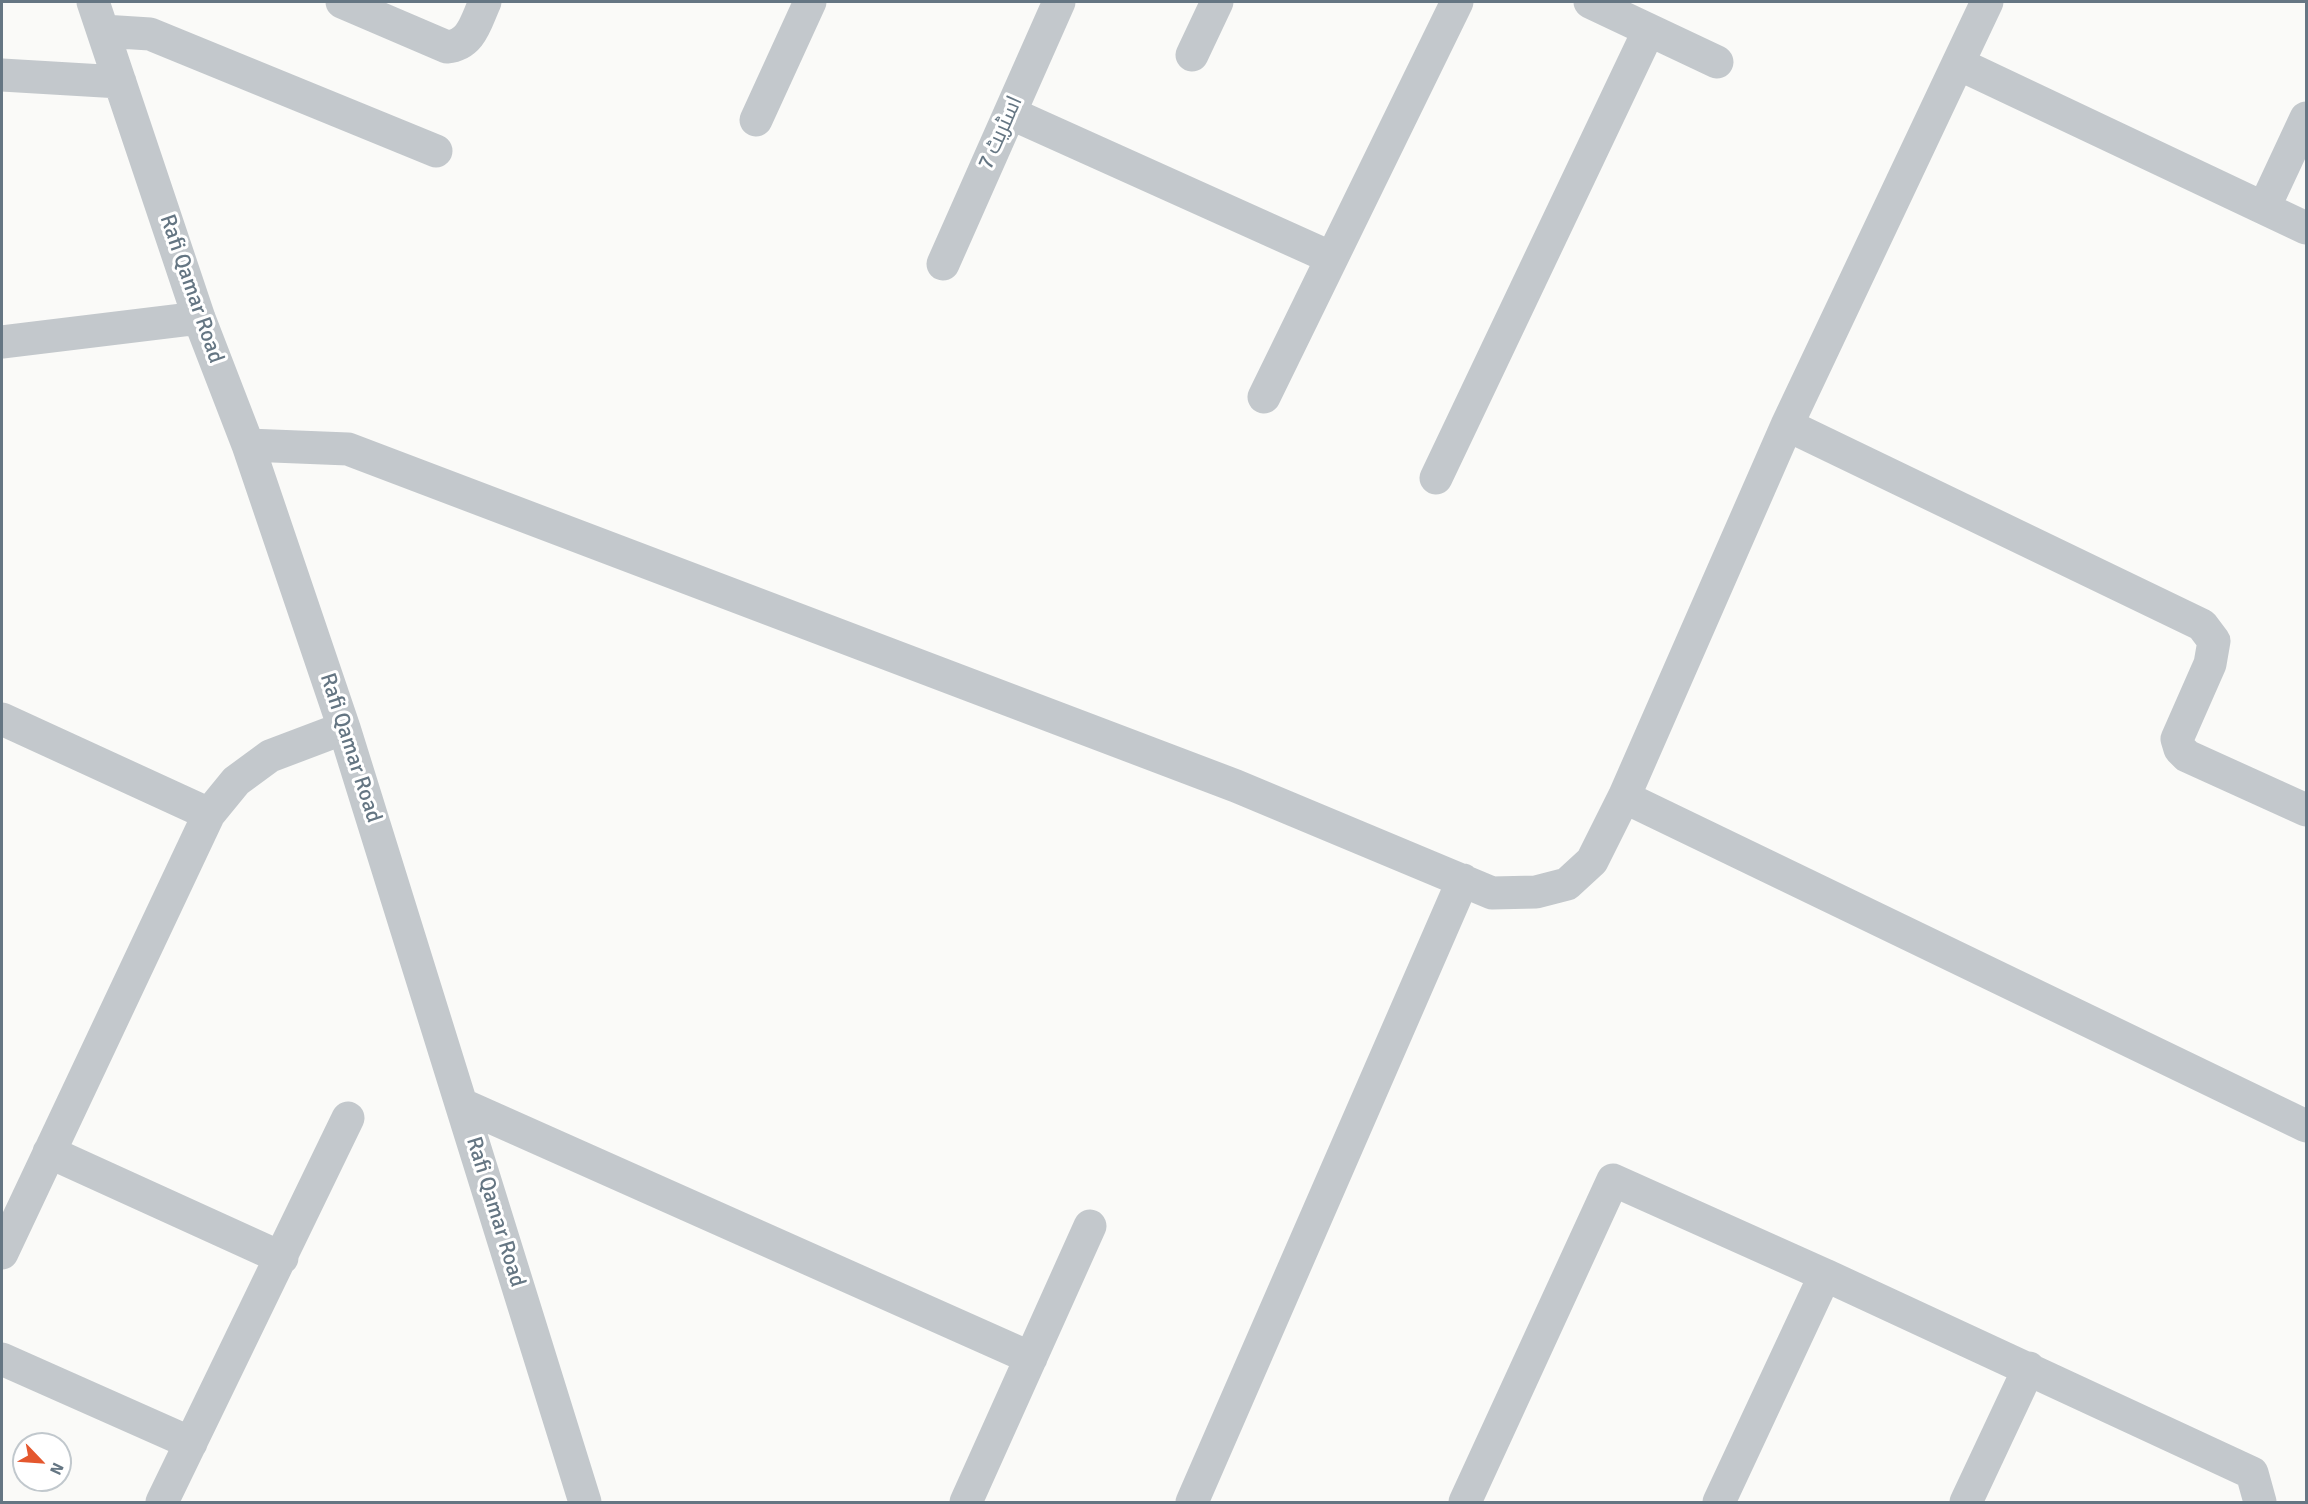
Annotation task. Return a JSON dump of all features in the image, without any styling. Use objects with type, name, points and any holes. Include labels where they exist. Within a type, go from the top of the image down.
[{"type":"street","points":[[342,2],[447,47],[459,46],[470,37],[485,2]]},
{"type":"street","points":[[756,120],[810,2]]},
{"type":"street","name":"اسٹریٹ 7","points":[[943,264],[1059,2]]},
{"type":"street","points":[[1192,55],[1217,2]]},
{"type":"street","points":[[1264,397],[1457,2]]},
{"type":"street","points":[[1590,2],[1717,62]]},
{"type":"street","points":[[248,445],[348,449],[1236,786],[1492,893],[1536,892],[1567,884],[1592,861],[1624,797],[1787,426],[1987,2]]},
{"type":"street","points":[[98,16],[150,34],[436,151]]},
{"type":"street","name":"Rafi Qamar Road","points":[[98,16],[199,318],[248,445],[344,728],[585,1503]]},
{"type":"street","points":[[1436,478],[1649,30]]},
{"type":"street","points":[[1959,64],[2307,228]]},
{"type":"street","points":[[2,75],[120,82]]},
{"type":"street","points":[[1010,113],[1332,258]]},
{"type":"street","points":[[2264,208],[2307,118]]},
{"type":"street","points":[[2,342],[199,318]]},
{"type":"street","points":[[1787,426],[2202,625],[2214,641],[2210,664],[2177,738],[2180,749],[2187,756],[2307,810]]},
{"type":"street","points":[[2,719],[209,814]]},
{"type":"street","points":[[2,1253],[209,814],[236,781],[270,756],[344,728]]},
{"type":"street","points":[[1624,797],[2307,1126]]},
{"type":"street","points":[[1192,1503],[1463,880]]},
{"type":"street","points":[[461,1104],[1031,1358]]},
{"type":"street","points":[[162,1503],[348,1118]]},
{"type":"street","points":[[49,1152],[282,1258]]},
{"type":"street","points":[[1465,1503],[1612,1180],[2029,1368],[2252,1473],[2260,1503]]},
{"type":"street","points":[[966,1503],[1090,1226]]},
{"type":"street","points":[[1719,1503],[1825,1275]]},
{"type":"street","points":[[2,1359],[190,1443]]},
{"type":"street","points":[[1966,1503],[2029,1368]]}]
